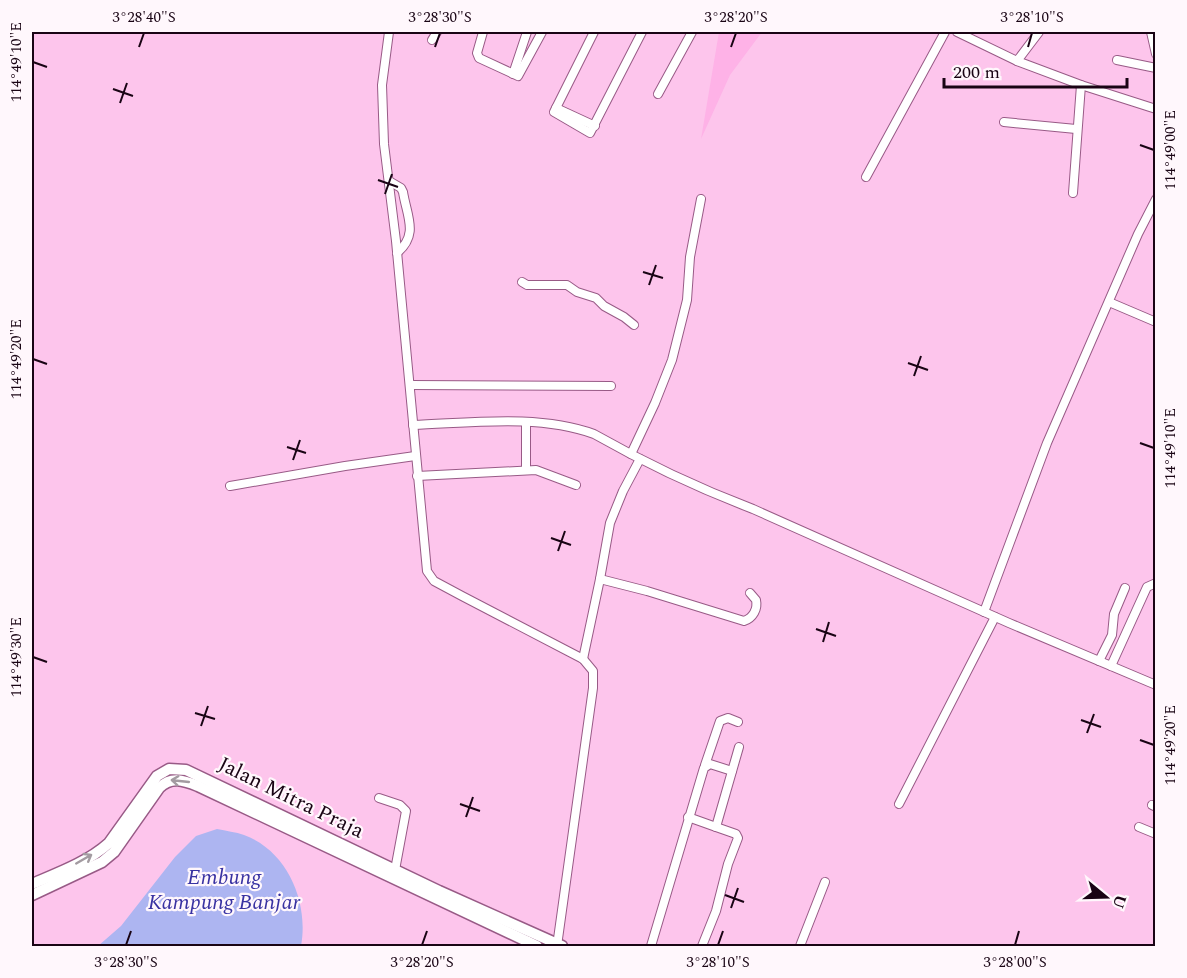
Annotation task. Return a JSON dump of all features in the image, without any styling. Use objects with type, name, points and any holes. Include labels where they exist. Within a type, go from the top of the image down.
[{"type":"street","points":[[389,32],[382,98],[384,144],[397,253],[426,566],[431,578],[583,658],[593,671],[593,688],[559,946]]},
{"type":"street","points":[[430,32],[432,40],[437,32]]},
{"type":"street","points":[[483,32],[478,57],[519,75],[543,32]]},
{"type":"street","points":[[513,74],[527,32]]},
{"type":"street","points":[[594,32],[554,113],[588,133],[592,132],[642,32]]},
{"type":"street","points":[[658,94],[692,32]]},
{"type":"street","points":[[866,177],[945,32]]},
{"type":"street","points":[[957,32],[1017,61],[1155,109]]},
{"type":"street","points":[[1017,61],[1039,32]]},
{"type":"street","points":[[1151,32],[1155,54]]},
{"type":"street","points":[[1117,60],[1155,68]]},
{"type":"street","points":[[1073,193],[1081,85]]},
{"type":"street","points":[[1004,122],[1076,129]]},
{"type":"street","points":[[389,181],[401,188],[403,192],[410,227],[406,245],[397,253]]},
{"type":"street","points":[[631,454],[656,403],[672,360],[687,300],[690,256],[701,199]]},
{"type":"street","points":[[984,612],[1047,442],[1155,199]]},
{"type":"street","points":[[522,282],[527,285],[567,285],[581,294],[596,298],[604,306],[624,316],[634,326]]},
{"type":"street","points":[[1109,302],[1155,322]]},
{"type":"street","points":[[410,385],[612,386]]},
{"type":"street","points":[[526,422],[526,470]]},
{"type":"street","points":[[413,425],[526,422],[583,430],[711,493],[753,509],[995,617],[1155,685]]},
{"type":"street","points":[[230,486],[416,456]]},
{"type":"street","points":[[583,658],[610,523],[623,491],[640,459]]},
{"type":"street","points":[[417,476],[526,470],[544,472],[576,485]]},
{"type":"street","points":[[600,579],[744,621],[752,616],[757,602],[750,592]]},
{"type":"street","points":[[1111,666],[1147,587],[1155,583]]},
{"type":"street","points":[[1099,661],[1112,635],[1114,614],[1125,588]]},
{"type":"street","points":[[899,804],[995,617]]},
{"type":"street","points":[[651,946],[688,817],[720,721],[728,718],[738,722]]},
{"type":"street","points":[[716,827],[740,747]]},
{"type":"street","points":[[705,765],[732,771]]},
{"type":"street","name":"Jalan Mitra Praja","points":[[32,885],[101,850],[109,843],[157,776],[169,769],[186,770],[559,946]]},
{"type":"street","name":"Jalan Mitra Praja","points":[[32,895],[102,862],[114,852],[159,788],[165,782],[179,780],[198,786],[537,946]]},
{"type":"street","points":[[379,798],[400,805],[406,811],[395,870]]},
{"type":"street","points":[[688,817],[736,834],[738,838],[728,864],[716,911],[702,946]]},
{"type":"street","points":[[1139,827],[1155,834]]},
{"type":"street","points":[[800,946],[825,882]]},
{"type":"shaded area","points":[[719,32],[762,32],[730,75],[701,139]]},
{"type":"water","name":"Embung Kampung Banjar","points":[[217,829],[241,834],[259,843],[273,853],[283,866],[292,880],[302,913],[301,946],[98,946],[121,926],[175,857],[196,836]]}]
